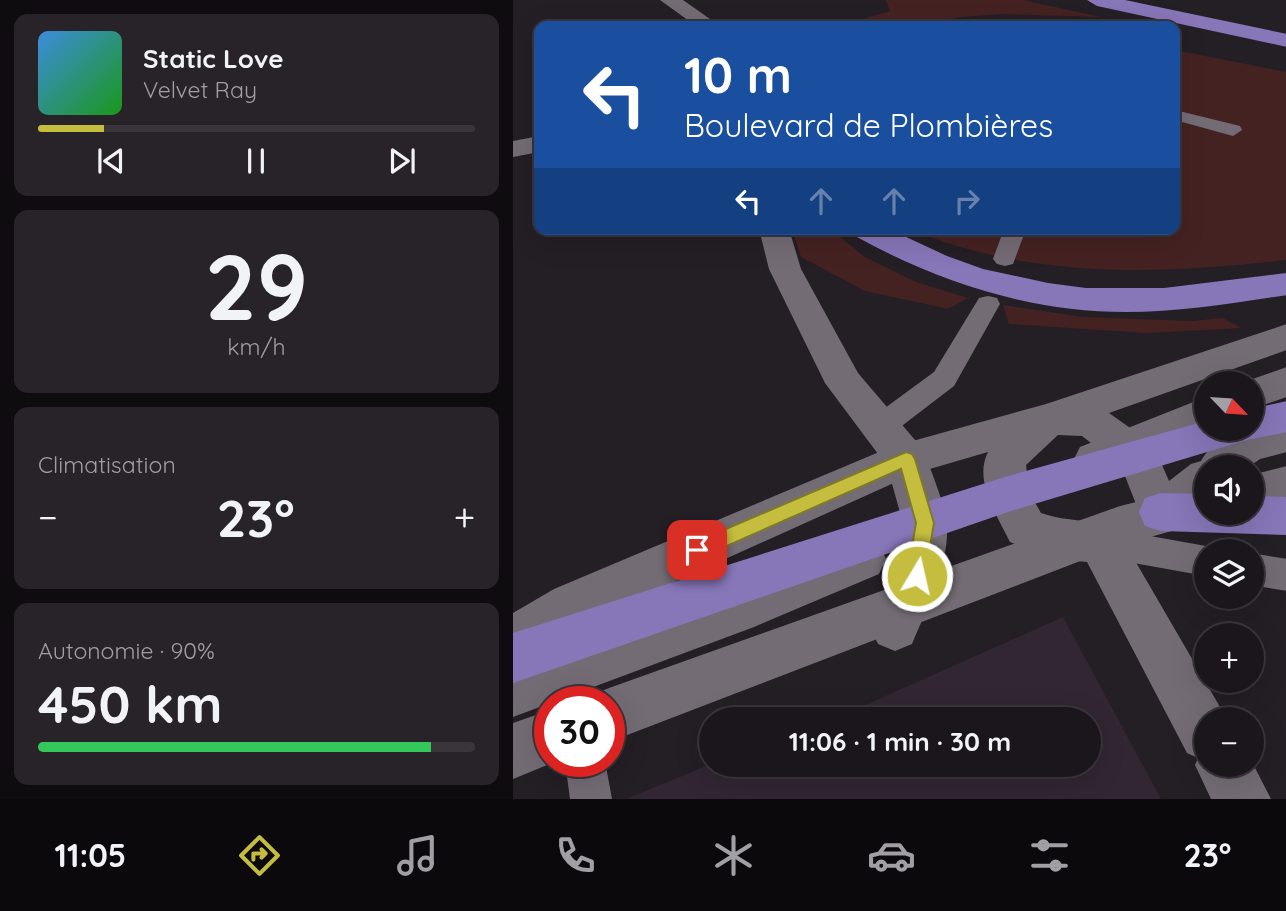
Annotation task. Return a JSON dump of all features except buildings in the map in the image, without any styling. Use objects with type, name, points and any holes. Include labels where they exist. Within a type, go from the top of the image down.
[{"type":"highway","points":[[1097,0],[1286,41]]},
{"type":"highway","points":[[1230,51],[1286,61]]},
{"type":"highway","points":[[877,235],[909,253],[991,283],[1061,297],[1161,299],[1286,284]]},
{"type":"highway","points":[[1264,422],[1286,416]]},
{"type":"highway","points":[[513,658],[1008,494],[1194,440]]},
{"type":"highway","points":[[1184,508],[1286,516]]},
{"type":"street","points":[[670,0],[702,21]]},
{"type":"street","points":[[513,149],[534,145]]},
{"type":"street","points":[[776,235],[785,269],[844,383],[893,443],[925,523],[917,576],[895,627]]},
{"type":"street","points":[[513,641],[571,605],[893,443],[1049,419],[1286,336]]},
{"type":"street","points":[[1264,390],[1286,381]]},
{"type":"street","points":[[513,691],[754,604],[1194,417]]},
{"type":"street","points":[[1100,542],[1057,539],[1026,528],[1008,494],[1005,459],[1049,419],[1091,421],[1138,456],[1184,508]]},
{"type":"street","points":[[1235,455],[1248,445],[1286,436]]},
{"type":"street","points":[[1264,490],[1286,484]]},
{"type":"street","points":[[625,730],[895,627],[1184,508]]},
{"type":"street","points":[[625,709],[1120,526],[1184,508]]},
{"type":"street","points":[[1100,542],[1194,712]]},
{"type":"street","points":[[513,751],[534,743]]},
{"type":"street","points":[[513,774],[534,766]]},
{"type":"street","points":[[1230,777],[1242,799]]},
{"type":"lane","points":[[1180,116],[1233,130]]},
{"type":"lane","points":[[1005,259],[1013,235]]},
{"type":"lane","points":[[893,443],[944,379],[988,304]]},
{"type":"lane","points":[[1100,542],[1194,559]]},
{"type":"lane","points":[[1264,571],[1286,575]]},
{"type":"lane","points":[[588,777],[591,799]]},
{"type":"shaded area","points":[[886,0],[1023,0],[1101,17],[1003,14],[940,21],[856,21],[890,11]]},
{"type":"shaded area","points":[[1180,51],[1286,72],[1286,260],[1191,269],[1095,269],[1001,257],[926,235],[1180,235]]},
{"type":"shaded area","points":[[794,235],[838,235],[865,257],[916,282],[968,298],[948,309],[865,291],[801,257]]},
{"type":"shaded area","points":[[1003,305],[1083,317],[1191,321],[1223,318],[1241,328],[1147,333],[1009,324]]},
{"type":"shaded area","points":[[1063,617],[1161,799],[626,799],[699,769],[699,777],[1101,777],[1101,707],[861,707]]},
{"type":"route","points":[[697,550],[906,459],[925,523],[917,576]]}]
